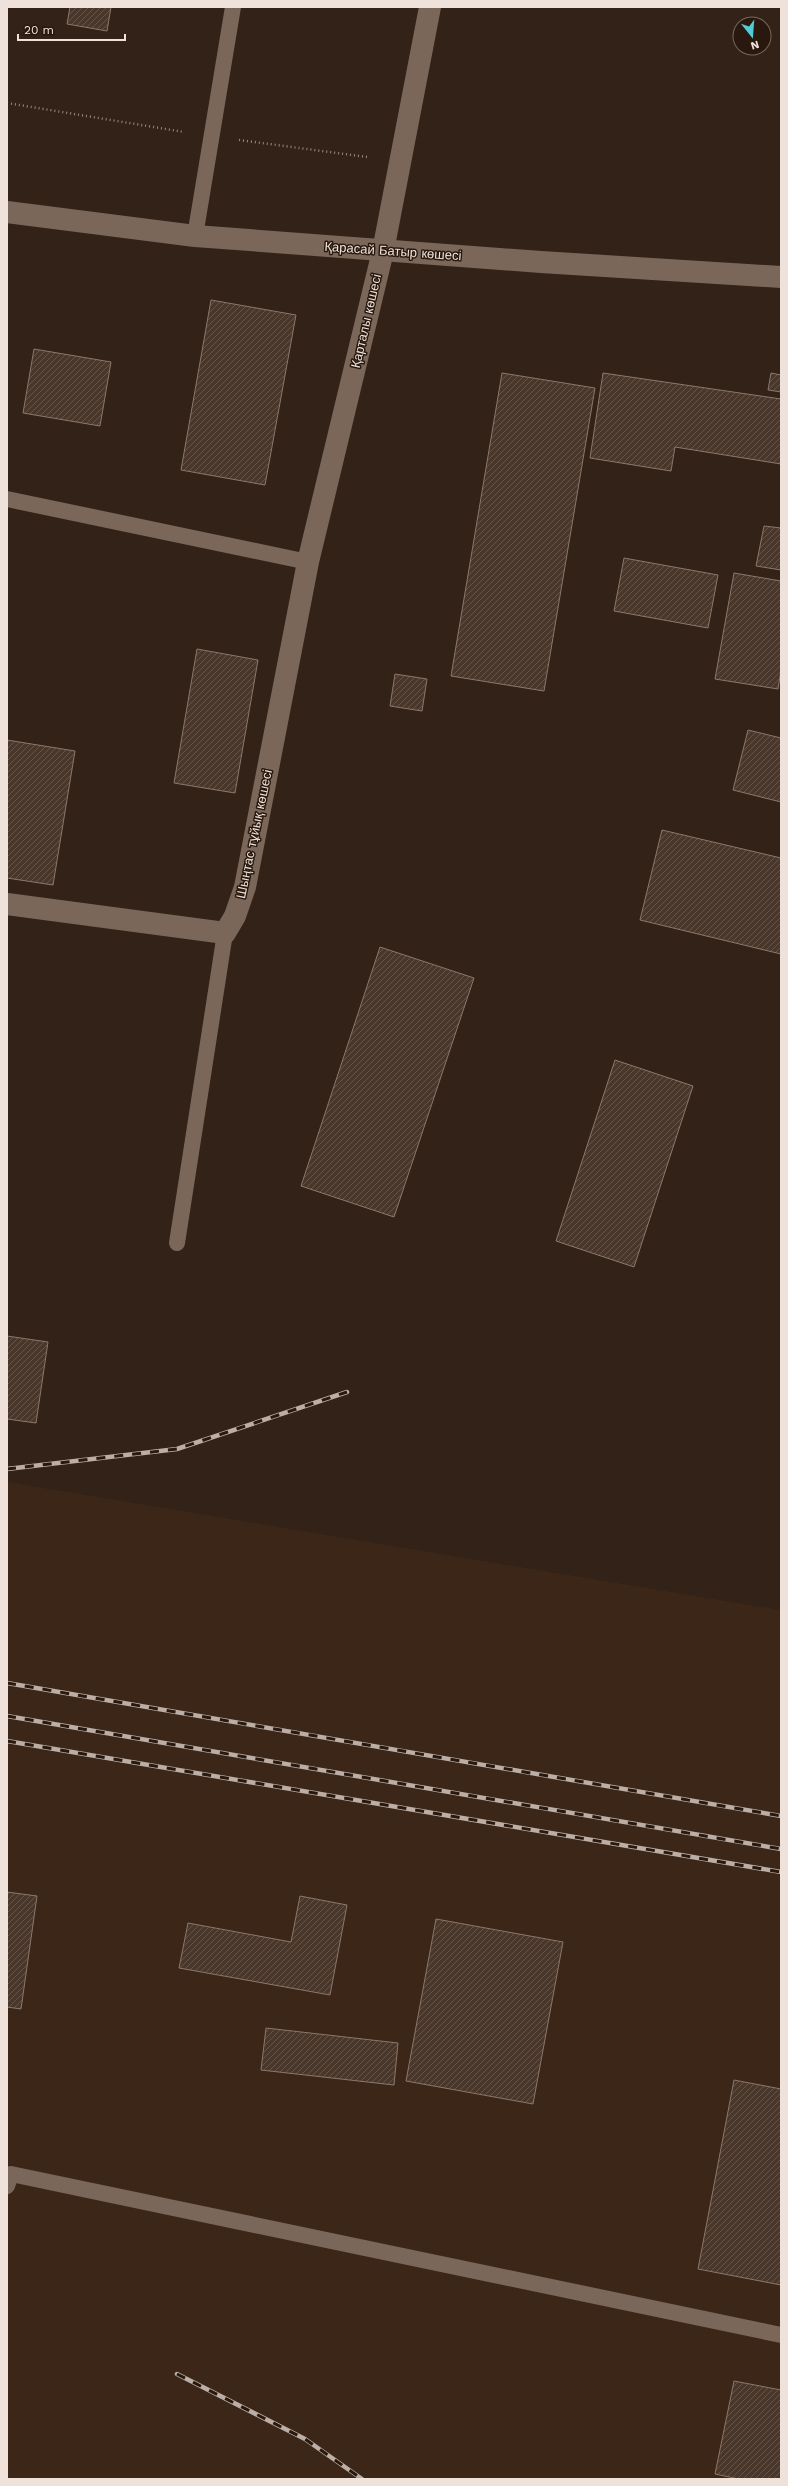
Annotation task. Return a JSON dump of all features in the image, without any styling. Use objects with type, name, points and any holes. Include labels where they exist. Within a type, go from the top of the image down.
[{"type":"street","name":"Қарталы көшесі","points":[[308,562],[383,251],[430,7]]},
{"type":"street","name":"Қарасай Батыр көшесі","points":[[7,212],[195,236],[383,251],[781,277]]},
{"type":"street","name":"Шыңтас тұйық көшесі","points":[[225,933],[235,916],[245,887],[308,562]]},
{"type":"street","points":[[7,904],[225,933]]},
{"type":"lane","points":[[195,236],[232,7]]},
{"type":"lane","points":[[7,499],[308,562]]},
{"type":"lane","points":[[177,1243],[225,933]]},
{"type":"lane","points":[[7,2186],[11,2174],[781,2335]]},
{"type":"shaded area","points":[[7,1482],[781,1610],[781,2479],[7,2479]]},
{"type":"building","points":[[70,7],[111,7],[107,31],[67,24]]},
{"type":"building","points":[[211,300],[296,315],[265,485],[181,470]]},
{"type":"building","points":[[34,349],[111,362],[100,426],[23,413]]},
{"type":"building","points":[[502,373],[595,388],[544,691],[451,676]]},
{"type":"building","points":[[603,373],[781,399],[781,464],[675,447],[671,471],[590,458]]},
{"type":"building","points":[[771,373],[781,375],[781,392],[768,390]]},
{"type":"building","points":[[764,526],[781,528],[781,570],[756,566]]},
{"type":"building","points":[[624,558],[718,575],[708,628],[614,611]]},
{"type":"building","points":[[734,573],[781,581],[781,670],[778,689],[715,679]]},
{"type":"building","points":[[197,649],[258,660],[235,793],[174,783]]},
{"type":"building","points":[[395,674],[427,679],[422,711],[390,706]]},
{"type":"building","points":[[748,730],[781,738],[781,802],[733,790]]},
{"type":"building","points":[[7,740],[75,751],[53,885],[7,878]]},
{"type":"building","points":[[662,830],[781,858],[781,954],[640,920]]},
{"type":"building","points":[[380,947],[474,978],[394,1217],[301,1186]]},
{"type":"building","points":[[615,1060],[693,1086],[634,1267],[556,1241]]},
{"type":"building","points":[[7,1336],[48,1342],[36,1423],[7,1419]]},
{"type":"building","points":[[7,1892],[37,1896],[21,2009],[7,2007]]},
{"type":"building","points":[[300,1896],[347,1905],[330,1995],[179,1968],[188,1923],[291,1942]]},
{"type":"building","points":[[436,1919],[563,1942],[533,2104],[406,2081]]},
{"type":"building","points":[[266,2028],[398,2043],[394,2085],[261,2070]]},
{"type":"building","points":[[734,2080],[781,2089],[781,2285],[698,2269]]},
{"type":"building","points":[[734,2381],[781,2390],[781,2479],[739,2479],[715,2474]]},
{"type":"railway","points":[[7,1469],[177,1449],[347,1392]]},
{"type":"railway","points":[[7,1683],[781,1816]]},
{"type":"railway","points":[[7,1716],[781,1849]]},
{"type":"railway","points":[[7,1741],[781,1872]]},
{"type":"railway","points":[[177,2374],[305,2439],[362,2479]]}]
